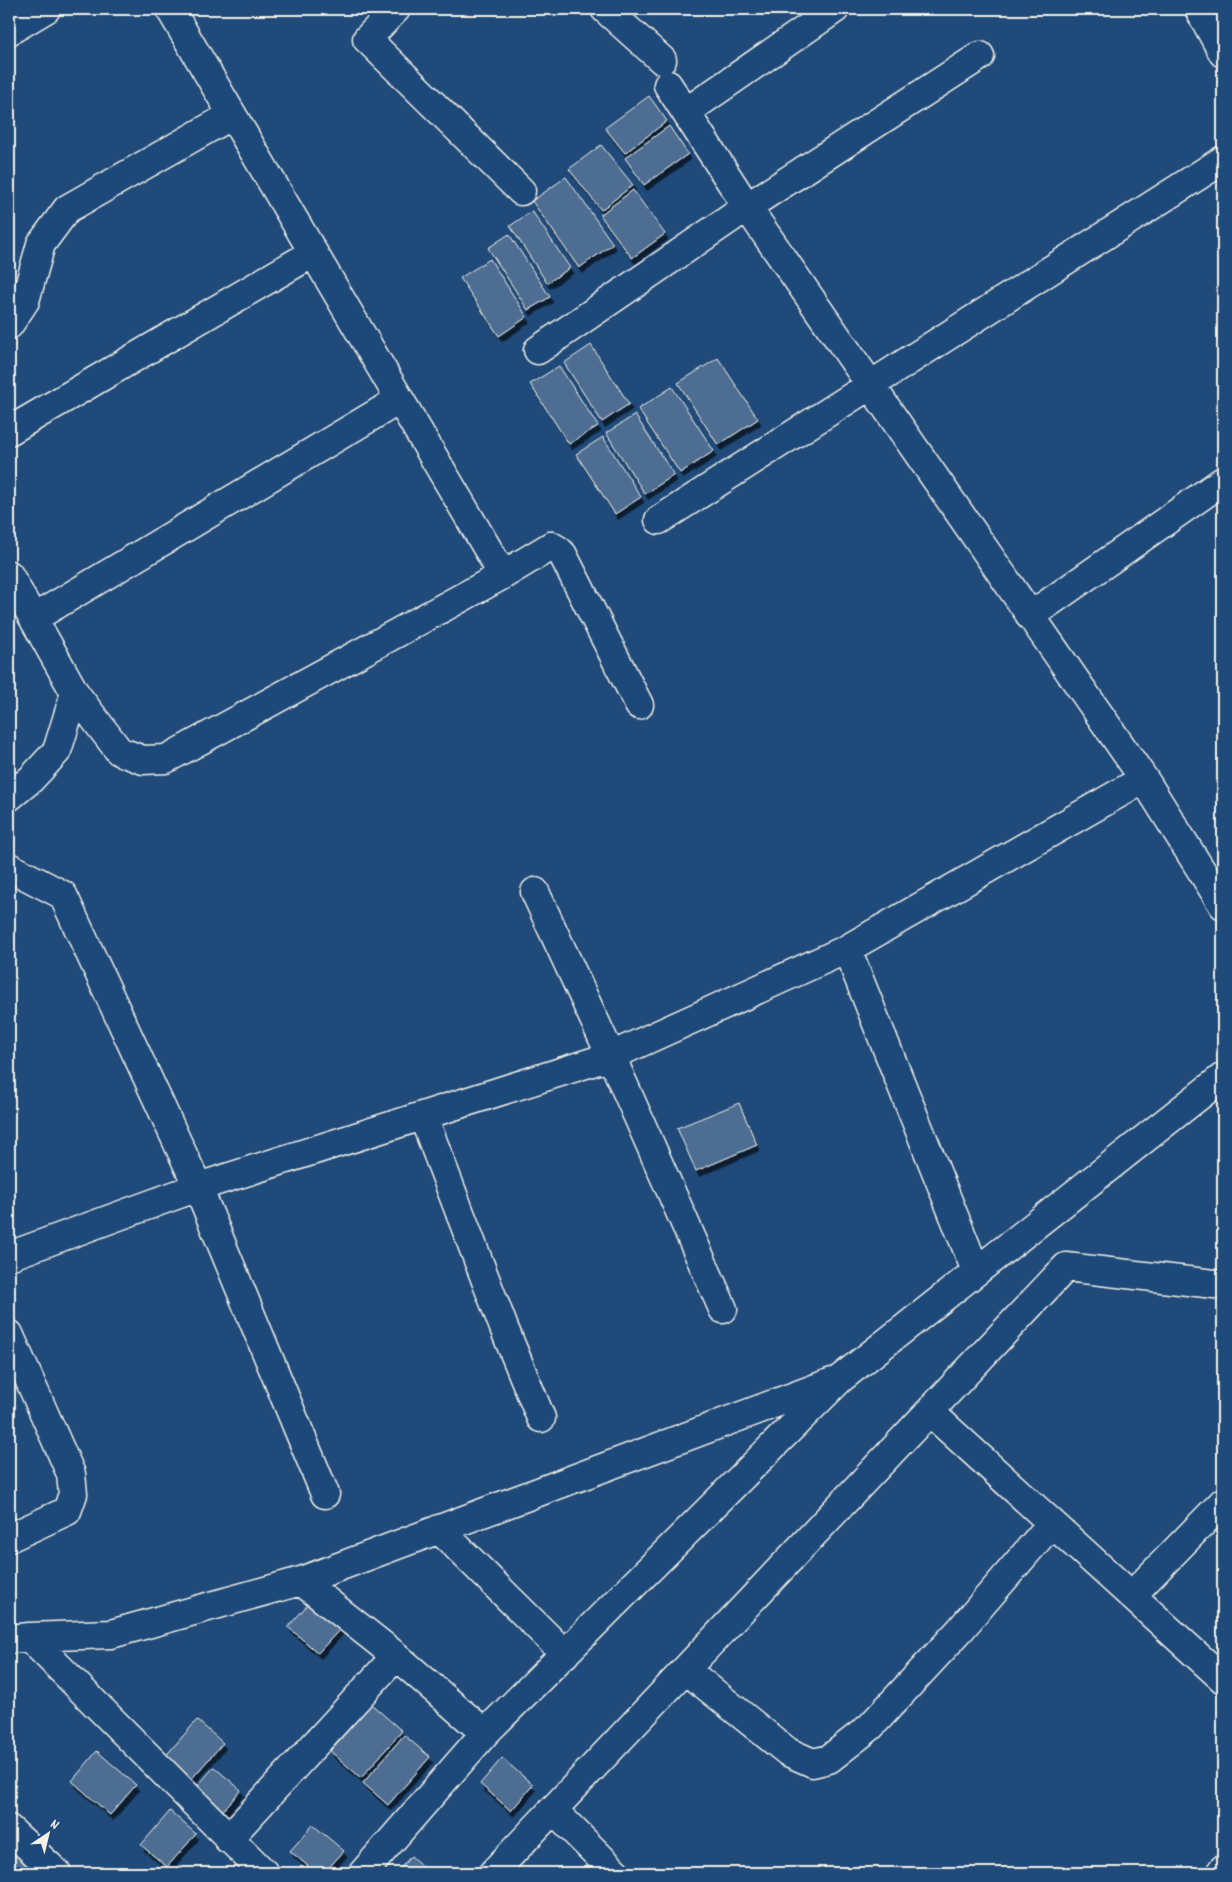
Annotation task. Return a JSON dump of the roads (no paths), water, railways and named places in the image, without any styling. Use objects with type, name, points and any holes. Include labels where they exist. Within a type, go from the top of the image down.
[{"type":"street","points":[[9,31],[46,9]]},
{"type":"street","points":[[170,9],[503,575]]},
{"type":"street","points":[[396,9],[367,39],[521,192]]},
{"type":"street","points":[[605,9],[665,73],[686,112],[746,207],[1144,779],[1223,905]]},
{"type":"street","points":[[686,112],[835,9]]},
{"type":"street","points":[[1199,9],[1223,52]]},
{"type":"street","points":[[538,350],[746,207],[980,56]]},
{"type":"street","points":[[9,325],[25,302],[40,244],[67,209],[232,115]]},
{"type":"street","points":[[659,520],[1223,160]]},
{"type":"street","points":[[9,431],[313,254]]},
{"type":"street","points":[[34,618],[399,400]]},
{"type":"street","points":[[1030,616],[1223,481]]},
{"type":"street","points":[[9,575],[75,693],[119,751],[143,760],[166,759],[503,575],[551,546],[563,555],[638,705]]},
{"type":"street","points":[[9,797],[31,779],[57,751],[75,693]]},
{"type":"street","points":[[9,1256],[198,1187],[611,1056],[847,949],[1144,779]]},
{"type":"street","points":[[9,867],[63,895],[198,1187],[324,1494]]},
{"type":"street","points":[[536,892],[723,1310]]},
{"type":"street","points":[[847,949],[976,1271]]},
{"type":"street","points":[[364,1873],[485,1733],[840,1379],[1223,1077]]},
{"type":"street","points":[[423,1116],[504,1328],[541,1418]]},
{"type":"street","points":[[493,1873],[1066,1267],[1223,1285]]},
{"type":"street","points":[[9,1334],[71,1474],[73,1494],[67,1511],[9,1538]]},
{"type":"street","points":[[19,1638],[111,1634],[301,1581],[840,1379]]},
{"type":"street","points":[[930,1412],[1223,1679]]},
{"type":"street","points":[[1132,1595],[1223,1502]]},
{"type":"street","points":[[686,1670],[788,1752],[813,1763],[829,1759],[870,1727],[960,1630],[1052,1523]]},
{"type":"street","points":[[439,1529],[565,1654]]},
{"type":"street","points":[[301,1581],[396,1656],[485,1733]]},
{"type":"street","points":[[19,1638],[264,1873]]},
{"type":"street","points":[[228,1839],[396,1656]]},
{"type":"street","points":[[553,1810],[616,1873]]},
{"type":"street","points":[[9,1829],[57,1873]]},
{"type":"street","points":[[1220,1873],[1223,1869]]}]
